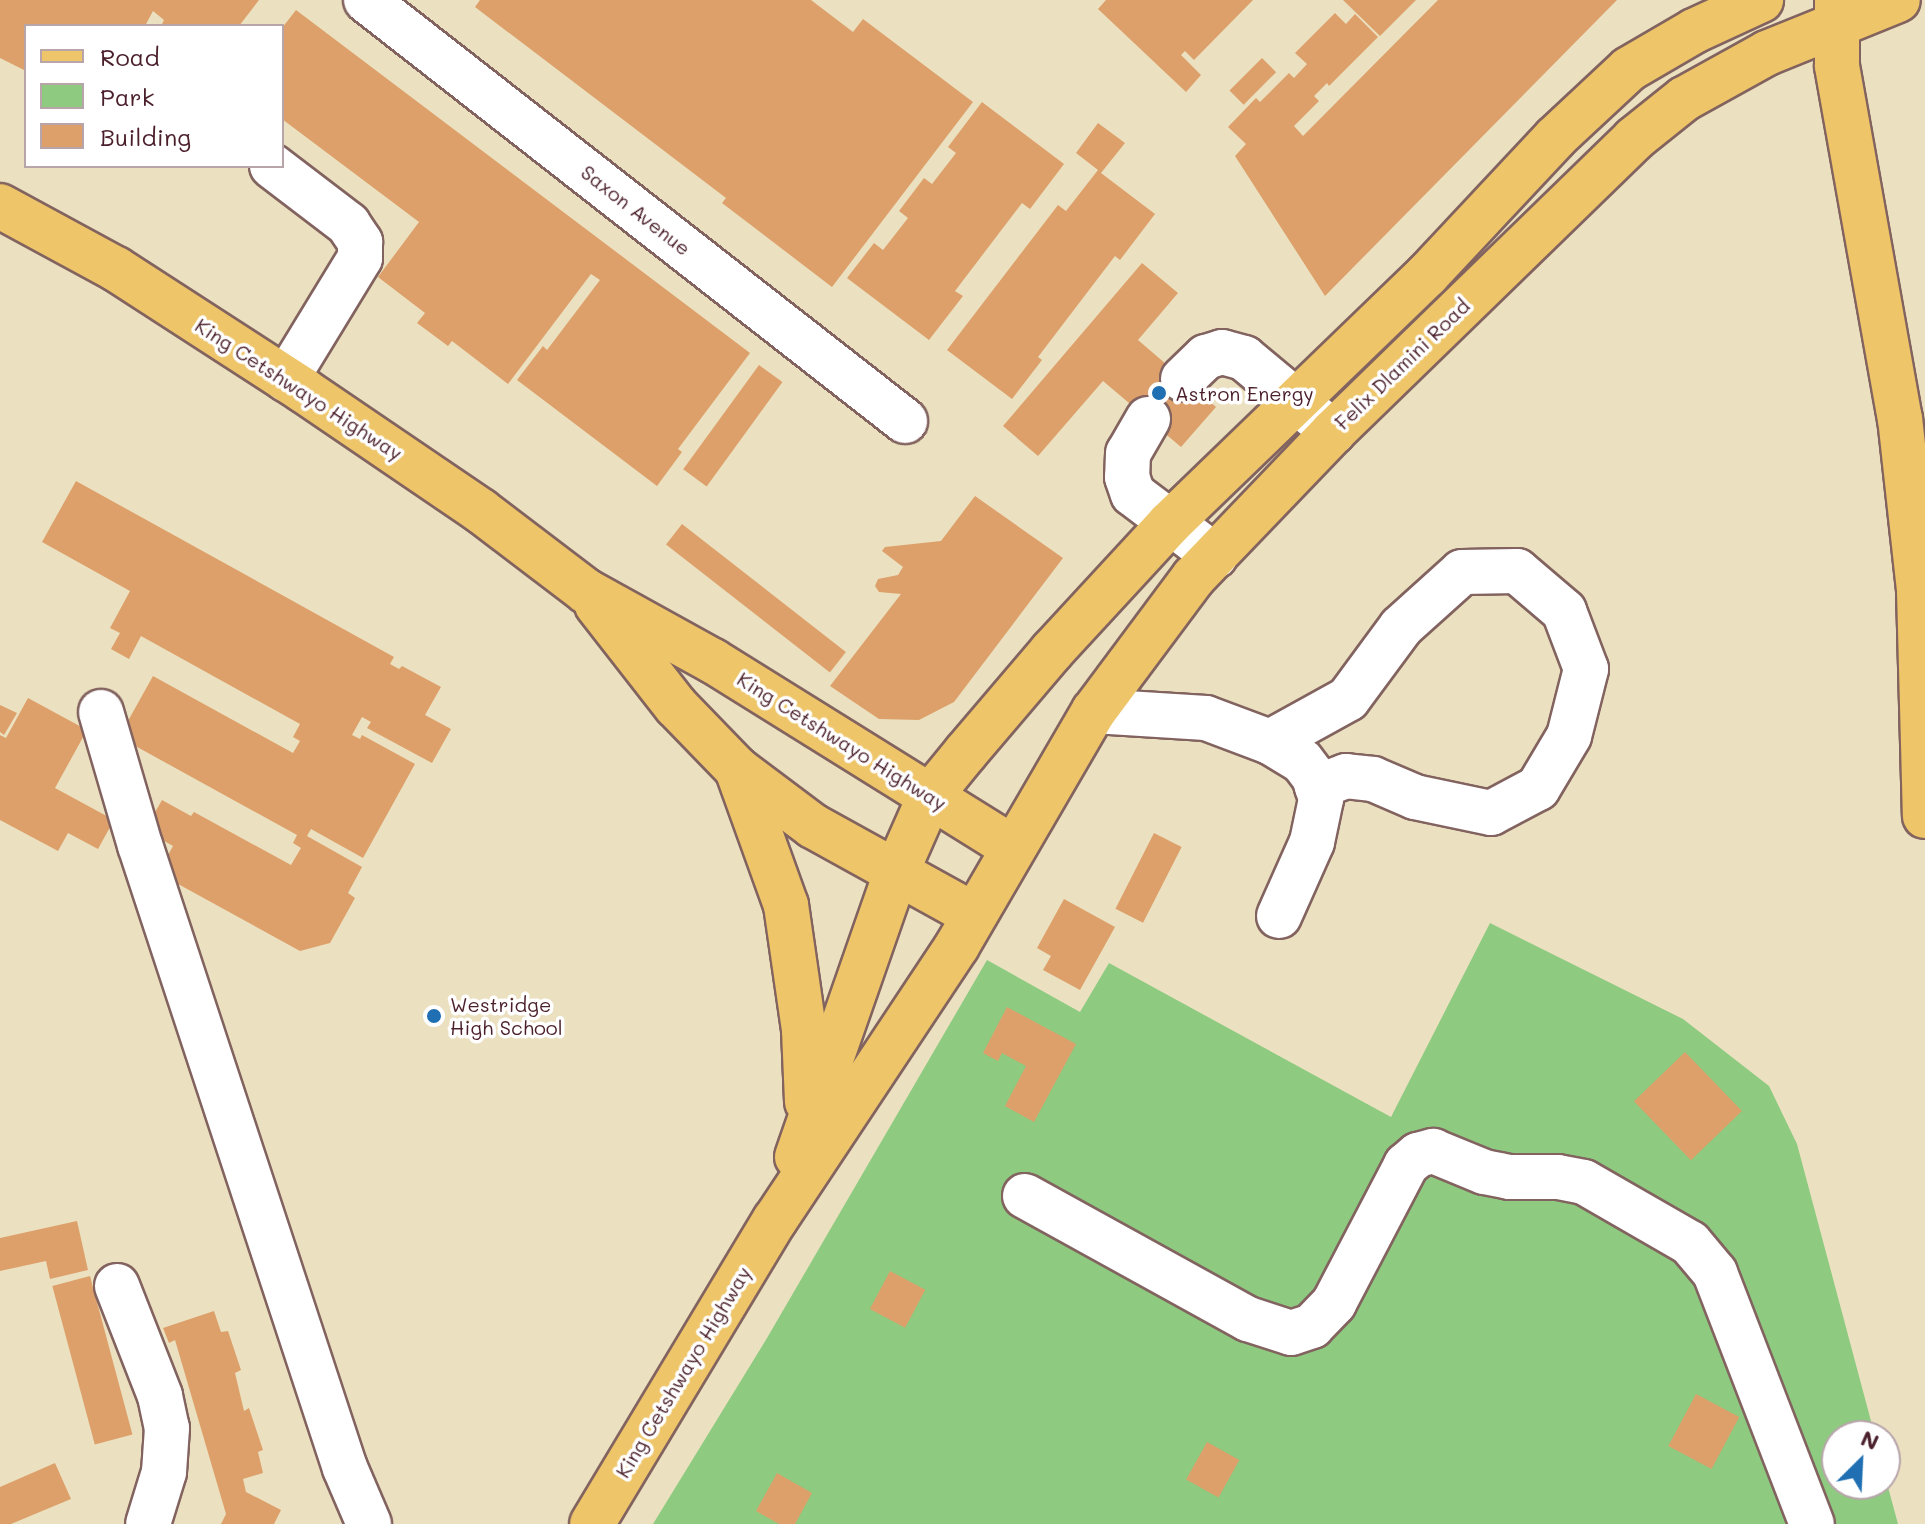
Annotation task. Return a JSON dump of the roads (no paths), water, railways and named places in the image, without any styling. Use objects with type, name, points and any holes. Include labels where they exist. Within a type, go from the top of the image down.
[{"type":"main road","points":[[896,873],[930,796],[1052,651],[1169,524],[1427,275],[1555,138],[1629,69],[1696,0]]},
{"type":"main road","name":"Felix Dlamini Road","points":[[974,915],[1094,711],[1194,577],[1333,432],[1646,129],[1684,99],[1837,14],[1898,0]]},
{"type":"main road","points":[[1629,69],[1743,4]]},
{"type":"main road","points":[[1837,14],[1837,66],[1900,418],[1909,496],[1919,591],[1925,816]]},
{"type":"main road","name":"King Cetshwayo Highway","points":[[0,206],[116,269],[286,379],[481,511],[586,591],[713,661],[1012,847]]},
{"type":"main road","name":"King Cetshwayo Highway","points":[[586,591],[676,706],[737,769],[813,826],[974,915],[775,1220],[592,1524]]},
{"type":"main road","points":[[737,769],[786,905],[804,1030],[808,1124]]},
{"type":"main road","name":"King Cetshwayo Highway","points":[[775,1220],[896,873]]},
{"type":"street","name":"Saxon Avenue","points":[[366,0],[905,421]]},
{"type":"street","points":[[275,168],[348,224],[360,242],[360,258],[286,379]]},
{"type":"street","points":[[1183,379],[1206,357],[1222,352],[1244,358],[1333,432]]},
{"type":"street","points":[[1148,419],[1128,453],[1127,477],[1133,494],[1215,556]]},
{"type":"street","points":[[1270,742],[1348,699],[1401,627],[1462,572],[1517,571],[1564,611],[1586,669],[1569,736],[1538,788],[1491,813],[1415,797],[1373,779],[1346,776],[1317,787]]},
{"type":"street","points":[[1094,711],[1206,718],[1270,742],[1302,761],[1321,799],[1312,842],[1279,916]]},
{"type":"street","points":[[101,712],[140,845],[345,1468],[369,1524]]},
{"type":"street","points":[[1025,1196],[1248,1319],[1291,1333],[1312,1326],[1334,1303],[1406,1165],[1418,1155],[1433,1151],[1484,1172],[1509,1177],[1558,1177],[1584,1182],[1690,1243],[1715,1273],[1812,1524]]},
{"type":"street","points":[[117,1286],[160,1396],[167,1428],[164,1472],[148,1524]]},
{"type":"place","name":"Astron Energy","points":[[1159,393]]},
{"type":"place","name":"Westridge High School","points":[[434,1016]]}]
